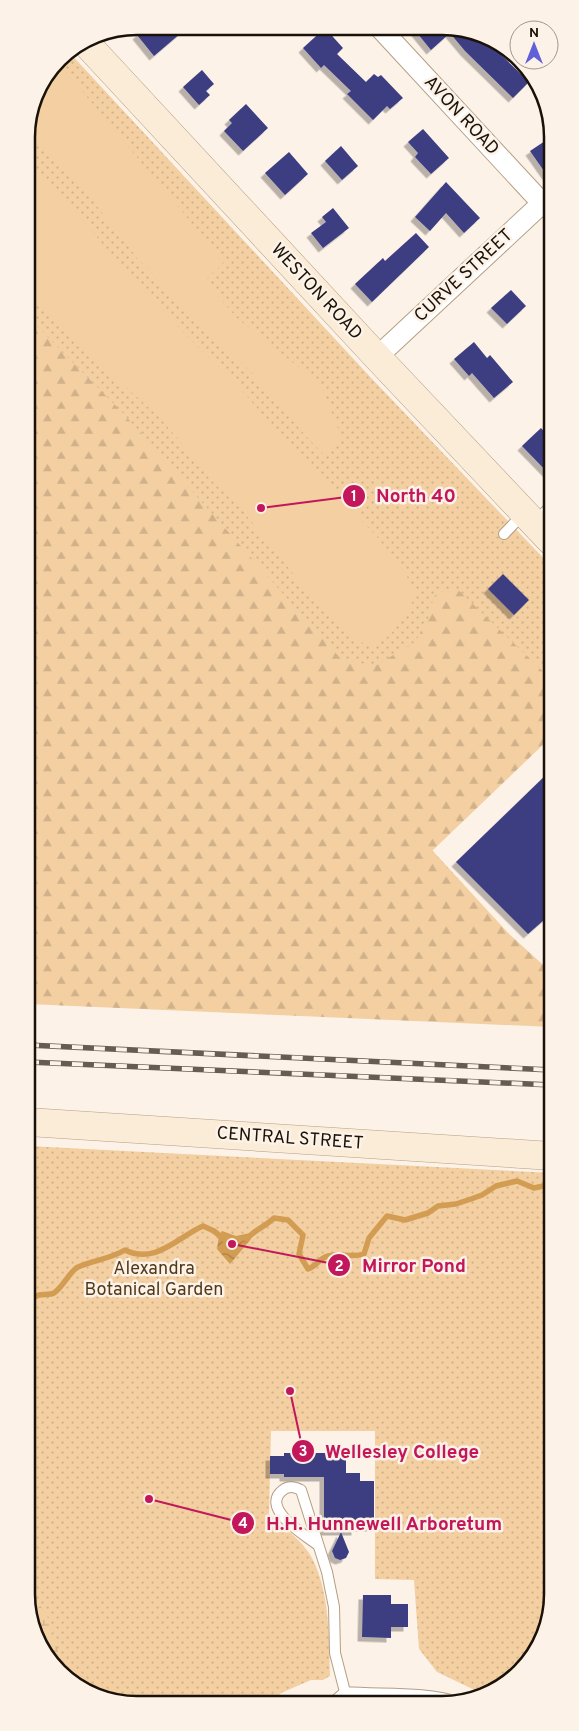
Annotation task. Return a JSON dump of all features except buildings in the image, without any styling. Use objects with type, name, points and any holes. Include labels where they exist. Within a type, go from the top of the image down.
[{"type":"main road","name":"WESTON ROAD","points":[[89,47],[377,357],[541,523]]},
{"type":"main road","name":"CENTRAL STREET","points":[[35,1122],[544,1155]]},
{"type":"street","name":"AVON ROAD","points":[[387,35],[544,197]]},
{"type":"street","name":"CURVE STREET","points":[[377,357],[544,201]]},
{"type":"lane","points":[[504,534],[541,523]]},
{"type":"lane","points":[[318,1545],[281,1516],[277,1508],[276,1499],[279,1492],[286,1488],[295,1487],[301,1490],[327,1572],[334,1607],[335,1653],[345,1692]]},
{"type":"lane","points":[[340,1696],[345,1692],[425,1696]]},
{"type":"green space","points":[[74,57],[374,381],[544,559],[544,744],[432,850],[508,933],[35,866],[35,130],[38,110],[45,92],[56,75]]},
{"type":"green space","points":[[63,68],[224,262],[205,281],[237,318],[321,385],[342,438],[325,456],[252,373],[138,259],[89,196],[35,140],[40,104],[45,92]]},
{"type":"green space","points":[[35,167],[74,208],[124,271],[238,386],[302,460],[378,538],[405,573],[414,589],[413,601],[403,619],[390,635],[379,643],[368,645],[356,640],[341,628],[318,605],[242,510],[208,477],[192,455],[157,415],[89,354],[35,297]]},
{"type":"green space","points":[[35,324],[122,412],[341,659],[375,666],[415,642],[428,619],[434,596],[454,586],[544,672],[544,744],[432,851],[508,933],[544,966],[544,1027],[35,1004]]},
{"type":"green space","name":"Alexandra Botanical Garden","points":[[35,1146],[544,1173],[544,1601],[541,1621],[527,1651],[504,1675],[475,1690],[437,1672],[419,1649],[414,1580],[375,1579],[375,1431],[271,1431],[269,1514],[292,1534],[312,1558],[318,1572],[325,1601],[329,1646],[330,1676],[323,1680],[311,1680],[281,1693],[279,1696],[137,1696],[110,1693],[86,1682],[65,1666],[56,1656],[40,1627],[35,1601]]},
{"type":"green space","points":[[35,1603],[40,1605],[50,1621],[58,1651],[57,1657],[40,1627]]},
{"type":"water","points":[[222,1231],[236,1236],[250,1233],[251,1239],[230,1264],[217,1249],[219,1235]]},
{"type":"waterway","points":[[247,1239],[274,1218],[288,1220],[303,1235],[299,1254],[308,1269],[322,1258],[328,1256],[364,1254],[369,1238],[387,1216],[405,1220],[428,1213],[438,1206],[456,1204],[482,1195],[496,1186],[517,1181],[534,1188],[544,1186]]},
{"type":"waterway","points":[[35,1297],[54,1293],[78,1267],[125,1250],[136,1254],[156,1252],[203,1226],[214,1231],[225,1240]]},
{"type":"railway","points":[[35,1045],[544,1070]]},
{"type":"railway","points":[[35,1062],[544,1085]]},
{"type":"place","name":"North 40","points":[[261,508]]},
{"type":"place","name":"Mirror Pond","points":[[232,1244]]},
{"type":"place","name":"Wellesley College","points":[[290,1391]]},
{"type":"place","name":"H.H. Hunnewell Arboretum","points":[[149,1499]]}]
